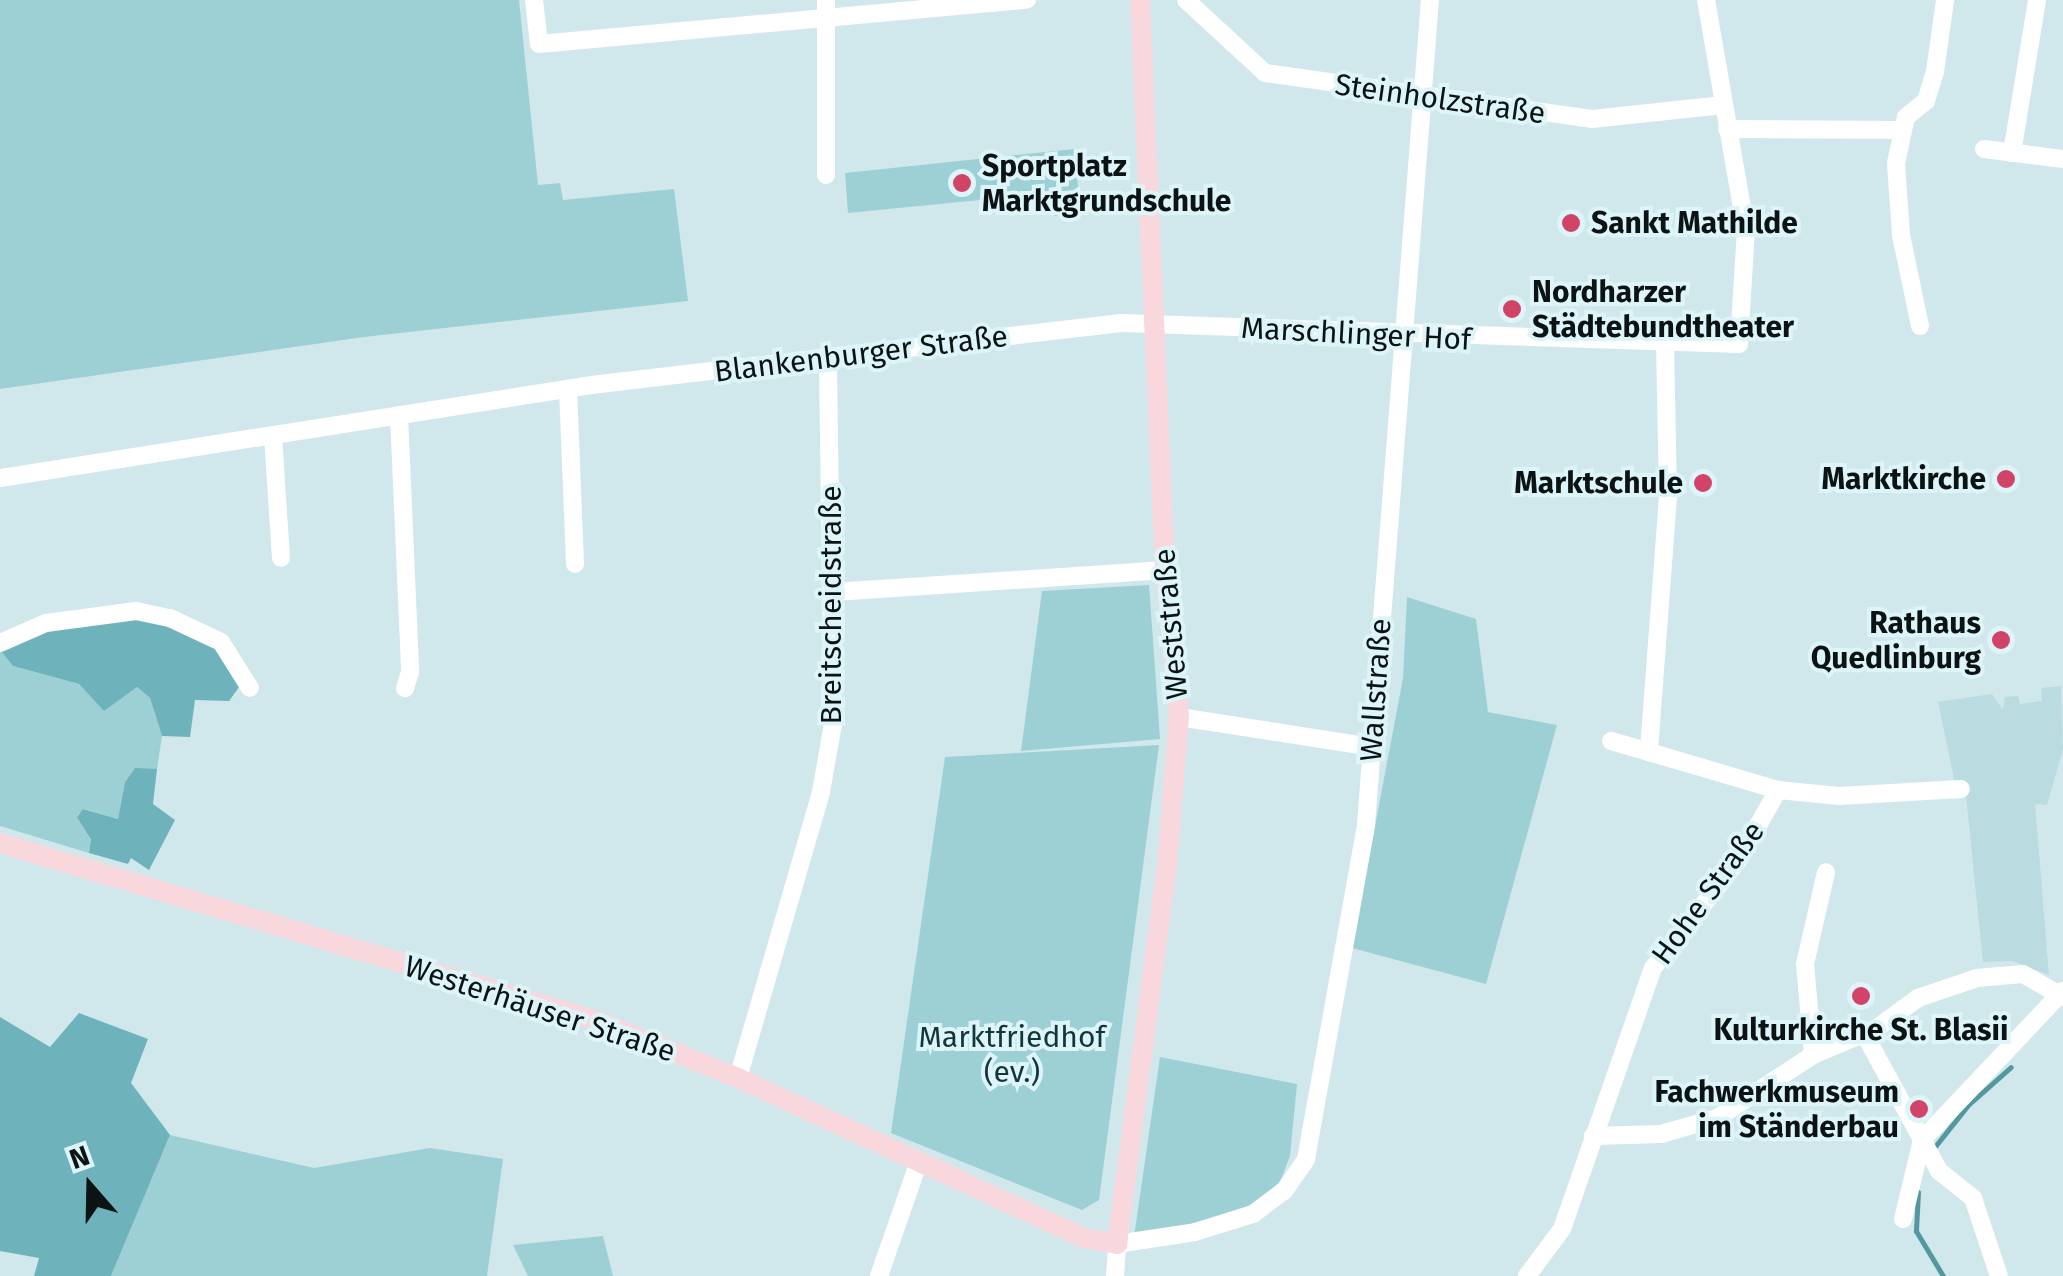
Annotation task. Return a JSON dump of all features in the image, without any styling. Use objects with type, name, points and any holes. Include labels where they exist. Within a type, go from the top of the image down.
[{"type":"main road","name":"Weststraße","points":[[1118,1244],[1179,718],[1165,570],[1140,0]]},
{"type":"main road","name":"Westerhäuser Straße","points":[[0,842],[597,1021],[738,1078],[1084,1238],[1118,1244]]},
{"type":"street","points":[[534,0],[540,44],[826,8],[1027,0]]},
{"type":"street","name":"Steinholzstraße","points":[[1186,0],[1265,74],[1592,119],[1723,105]]},
{"type":"street","name":"Wallstraße","points":[[1118,1244],[1235,1221],[1269,1204],[1298,1177],[1366,824],[1400,337],[1430,0]]},
{"type":"street","points":[[1706,0],[1727,129],[1902,130]]},
{"type":"street","points":[[1920,326],[1898,210],[1902,130],[1926,101],[1945,0]]},
{"type":"street","points":[[2012,153],[2036,0]]},
{"type":"street","points":[[826,8],[826,175]]},
{"type":"street","name":"Marschlinger Hof","points":[[1154,322],[1400,337],[1739,344],[1746,231],[1727,129]]},
{"type":"street","points":[[1984,149],[2063,159]]},
{"type":"street","name":"Blankenburger Straße","points":[[0,478],[568,389],[1154,322]]},
{"type":"street","points":[[1648,752],[1668,497],[1665,342]]},
{"type":"street","name":"Breitscheidstraße","points":[[738,1078],[821,792],[833,724],[828,359]]},
{"type":"street","points":[[568,389],[575,564]]},
{"type":"street","points":[[399,416],[410,672],[405,688]]},
{"type":"street","points":[[273,435],[281,558]]},
{"type":"street","points":[[834,592],[1165,570]]},
{"type":"street","points":[[0,643],[46,623],[136,611],[170,618],[221,642],[250,688]]},
{"type":"street","points":[[1179,718],[1372,748]]},
{"type":"street","points":[[1610,740],[1778,790]]},
{"type":"street","name":"Hohe Straße","points":[[1527,1276],[1562,1230],[1653,968],[1738,858],[1778,790],[1839,796],[1962,789]]},
{"type":"street","points":[[1813,1055],[1806,964],[1826,872]]},
{"type":"street","points":[[1593,1136],[1701,1124],[1746,1103],[1813,1055],[1865,1035],[1918,998],[1987,975],[2024,974],[2062,994],[1927,1149],[1903,1219]]},
{"type":"street","points":[[1865,1035],[1927,1149],[1973,1198],[1998,1276]]},
{"type":"street","points":[[878,1276],[918,1164]]},
{"type":"street","points":[[1115,1276],[1118,1244]]},
{"type":"shaded area","points":[[135,619],[165,624],[216,648],[242,683],[229,701],[195,700],[190,737],[162,736],[150,698],[137,687],[104,711],[79,684],[13,666],[0,650],[49,630]]},
{"type":"shaded area","points":[[2061,686],[2063,749],[2047,805],[2035,804],[2049,975],[2012,961],[1983,962],[1966,796],[1954,779],[1938,702],[1992,694],[2003,710],[2005,697],[2018,696],[2020,704],[2042,701],[2041,688]]},
{"type":"shaded area","points":[[135,768],[157,769],[153,804],[175,820],[149,870],[131,858],[128,864],[89,853],[91,840],[77,817],[83,809],[118,819],[125,782]]},
{"type":"shaded area","points":[[79,1013],[148,1039],[131,1083],[170,1135],[111,1276],[34,1276],[39,1258],[0,1251],[0,1017],[50,1047]]},
{"type":"green space","points":[[0,0],[519,0],[538,185],[560,183],[563,200],[674,189],[688,301],[364,337],[0,389]]},
{"type":"green space","name":"Sportplatz Marktgrundschule","points":[[1074,149],[1081,215],[1055,216],[1050,193],[848,213],[845,173]]},
{"type":"green space","points":[[1149,585],[1160,739],[1021,751],[1042,591]]},
{"type":"green space","points":[[1407,597],[1476,619],[1488,712],[1557,725],[1486,984],[1352,948],[1403,678]]},
{"type":"green space","points":[[0,650],[13,666],[79,684],[104,710],[137,687],[150,698],[162,736],[157,769],[134,769],[125,782],[118,819],[84,809],[77,816],[91,841],[89,853],[0,826]]},
{"type":"green space","name":"Marktfriedhof (ev.)","points":[[1159,745],[1099,1200],[1082,1210],[891,1133],[945,757]]},
{"type":"green space","points":[[1160,1057],[1297,1084],[1290,1156],[1278,1187],[1246,1210],[1195,1228],[1134,1237]]},
{"type":"green space","points":[[170,1135],[314,1168],[430,1148],[503,1159],[487,1276],[111,1276]]},
{"type":"green space","points":[[603,1236],[613,1276],[528,1276],[513,1245]]},
{"type":"waterway","points":[[1933,1149],[1968,1105],[2011,1067]]},
{"type":"waterway","points":[[1918,1192],[1916,1231],[1943,1276]]},
{"type":"place","name":"Sportplatz Marktgrundschule","points":[[962,183]]},
{"type":"place","name":"Sankt Mathilde","points":[[1571,223]]},
{"type":"place","name":"Nordharzer Städtebundtheater","points":[[1512,309]]},
{"type":"place","name":"Marktkirche","points":[[2006,479]]},
{"type":"place","name":"Marktschule","points":[[1703,483]]},
{"type":"place","name":"Rathaus Quedlinburg","points":[[2001,640]]},
{"type":"place","name":"Kulturkirche St. Blasii","points":[[1861,996]]},
{"type":"place","name":"Fachwerkmuseum im Ständerbau","points":[[1919,1109]]}]
